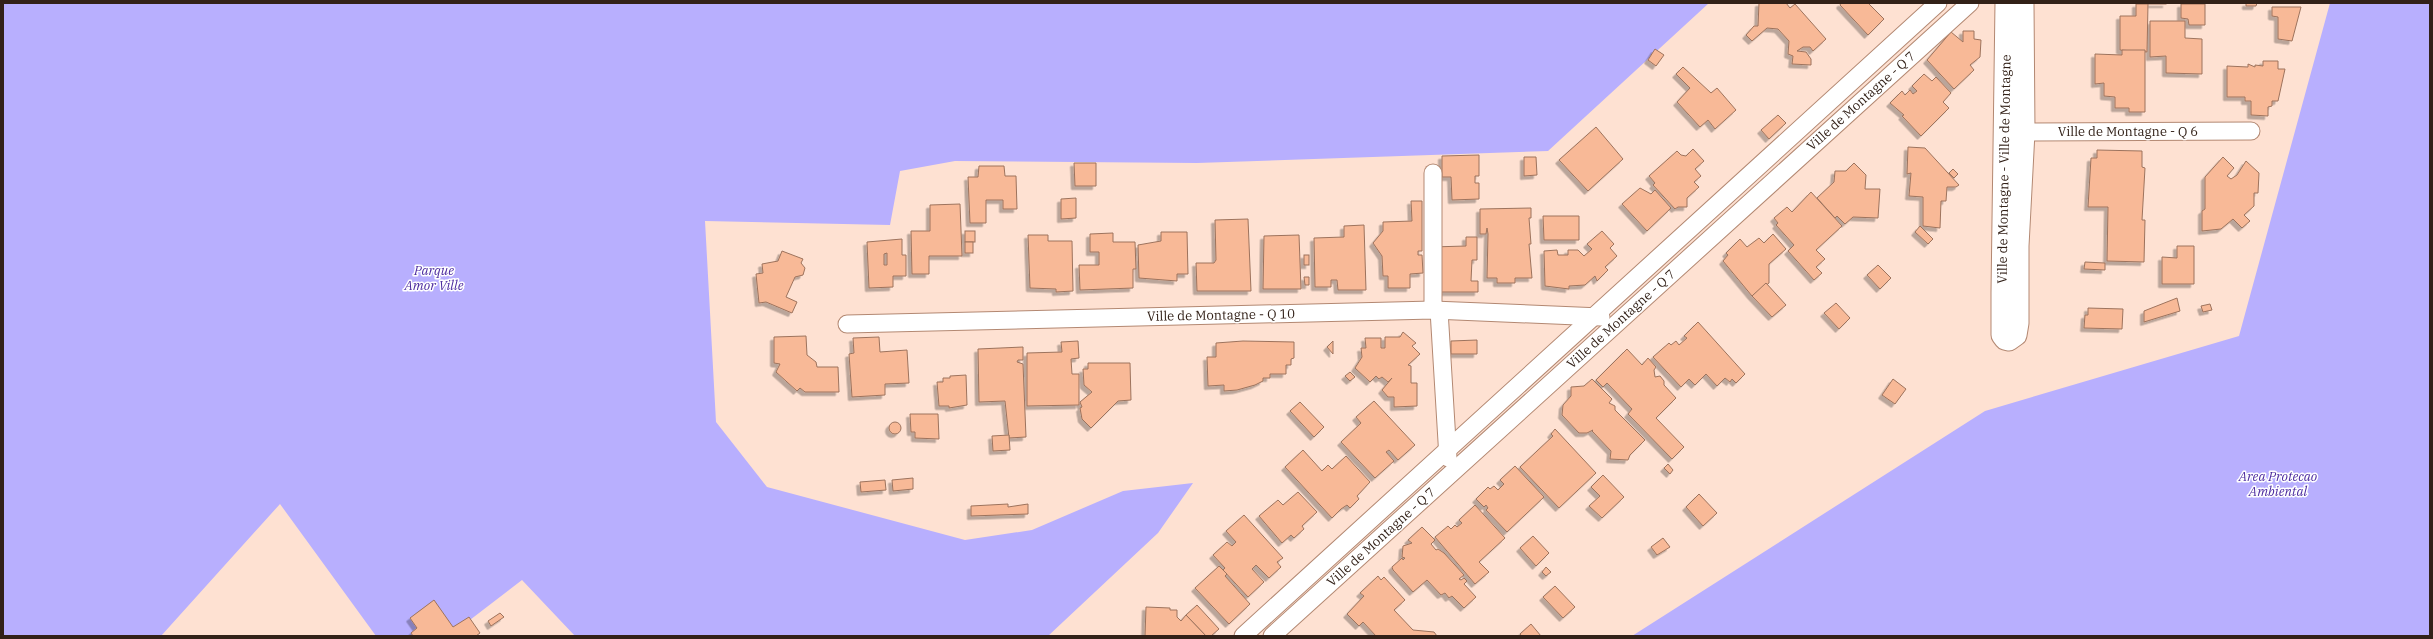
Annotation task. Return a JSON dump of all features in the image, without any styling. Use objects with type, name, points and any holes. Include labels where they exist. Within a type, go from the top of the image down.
[{"type":"street","name":"Ville de Montagne - Q 7","points":[[1243,636],[1938,3]]},
{"type":"street","name":"Ville de Montagne - Q 7","points":[[1272,636],[1970,3]]},
{"type":"street","name":"Ville de Montagne - Ville de Montagne","points":[[2006,3],[2014,132],[2018,246],[2010,329]]},
{"type":"street","name":"Ville de Montagne - Ville de Montagne","points":[[2014,132],[2023,3]]},
{"type":"street","name":"Ville de Montagne - Q 6","points":[[2014,132],[2251,131]]},
{"type":"street","points":[[1433,173],[1436,310],[1447,450],[1451,474]]},
{"type":"street","name":"Ville de Montagne - Q 10","points":[[847,324],[1436,310],[1594,315],[1620,320]]},
{"type":"green space","name":"Parque Amor Ville","points":[[3,3],[1709,3],[1548,151],[1197,163],[955,161],[900,171],[890,225],[705,221],[716,422],[767,487],[965,540],[1032,530],[1123,491],[1193,483],[1158,533],[1048,636],[575,636],[522,580],[449,636],[376,636],[280,504],[161,636],[3,636]]},
{"type":"green space","name":"Area Protecao Ambiental","points":[[2330,3],[2430,3],[2430,636],[1632,636],[1985,411],[2239,336]]},
{"type":"building","points":[[1759,3],[1786,3],[1790,8],[1795,4],[1826,39],[1813,51],[1810,47],[1803,47],[1797,51],[1806,52],[1811,59],[1811,65],[1792,64],[1793,56],[1788,54],[1789,41],[1778,29],[1767,28],[1752,41],[1746,35],[1754,26],[1758,26]]},
{"type":"building","points":[[1841,3],[1868,3],[1884,19],[1868,35],[1840,5]]},
{"type":"building","points":[[2166,3],[2166,4],[2148,4]]},
{"type":"building","points":[[2246,3],[2257,3],[2256,6],[2246,6]]},
{"type":"building","points":[[2136,4],[2148,4],[2147,52],[2120,50],[2120,16],[2136,16]]},
{"type":"building","points":[[2181,4],[2205,4],[2205,25],[2189,25],[2188,19],[2181,18]]},
{"type":"building","points":[[2272,7],[2301,7],[2292,41],[2278,39],[2278,17],[2272,16]]},
{"type":"building","points":[[2150,21],[2185,21],[2185,38],[2202,39],[2202,74],[2166,73],[2166,56],[2150,57]]},
{"type":"building","points":[[1963,31],[1974,31],[1974,39],[1981,40],[1980,57],[1970,65],[1974,70],[1954,89],[1927,60],[1951,32],[1963,42]]},
{"type":"building","points":[[1655,49],[1664,55],[1656,66],[1648,60]]},
{"type":"building","points":[[2122,50],[2145,50],[2145,112],[2129,112],[2129,108],[2115,108],[2115,97],[2104,96],[2104,83],[2095,84],[2095,54],[2122,55]]},
{"type":"building","points":[[2263,61],[2278,61],[2278,69],[2285,69],[2278,101],[2272,101],[2272,106],[2268,107],[2268,116],[2251,115],[2251,101],[2245,101],[2245,97],[2227,97],[2227,66],[2248,67],[2248,64],[2255,67],[2255,65],[2263,66]]},
{"type":"building","points":[[1683,67],[1711,93],[1717,88],[1736,110],[1715,129],[1708,120],[1700,127],[1677,102],[1690,88],[1676,74]]},
{"type":"building","points":[[1924,74],[1932,81],[1936,77],[1951,93],[1943,102],[1949,108],[1921,136],[1902,116],[1904,115],[1890,103],[1902,91],[1905,95],[1910,90],[1913,94],[1917,91],[1912,86]]},
{"type":"building","points":[[1778,115],[1786,123],[1769,139],[1761,130]]},
{"type":"building","points":[[1596,127],[1623,159],[1588,191],[1559,160]]},
{"type":"building","points":[[1908,147],[1925,148],[1959,185],[1956,187],[1947,187],[1946,201],[1941,201],[1940,228],[1923,226],[1923,197],[1909,196],[1911,173],[1907,174]]},
{"type":"building","points":[[1693,149],[1704,161],[1695,169],[1701,176],[1694,182],[1699,187],[1687,198],[1687,207],[1678,207],[1675,209],[1653,185],[1655,183],[1649,176],[1677,151],[1681,155],[1686,156]]},
{"type":"building","points":[[2097,150],[2142,151],[2142,167],[2145,168],[2142,220],[2145,220],[2144,262],[2107,261],[2108,207],[2088,207],[2091,158],[2097,158]]},
{"type":"building","points":[[1479,155],[1479,176],[1475,176],[1475,183],[1479,183],[1479,199],[1452,200],[1451,177],[1442,177],[1442,156]]},
{"type":"building","points":[[1524,157],[1536,157],[1537,175],[1524,176]]},
{"type":"building","points":[[2223,157],[2234,168],[2227,176],[2231,179],[2237,175],[2246,161],[2259,173],[2258,193],[2254,193],[2254,206],[2244,215],[2250,221],[2242,228],[2233,219],[2221,229],[2202,231],[2202,211],[2205,209],[2205,177]]},
{"type":"building","points":[[1074,163],[1096,163],[1096,186],[1075,186]]},
{"type":"building","points":[[1854,163],[1866,175],[1865,189],[1880,189],[1878,218],[1853,217],[1845,224],[1837,216],[1835,218],[1817,198],[1834,182],[1835,171],[1846,171]]},
{"type":"building","points":[[979,166],[1004,166],[1005,176],[1016,176],[1017,209],[1003,209],[1003,200],[986,200],[986,223],[970,223],[968,177],[978,177]]},
{"type":"building","points":[[1953,169],[1958,174],[1954,178],[1949,173]]},
{"type":"building","points":[[1640,188],[1651,194],[1655,190],[1671,208],[1647,231],[1622,204]]},
{"type":"building","points":[[1811,192],[1842,226],[1816,250],[1825,259],[1816,267],[1822,273],[1814,280],[1788,251],[1794,245],[1776,225],[1778,223],[1774,218],[1787,207],[1792,212]]},
{"type":"building","points":[[1076,198],[1076,218],[1061,219],[1061,199]]},
{"type":"building","points":[[1411,201],[1422,201],[1422,251],[1418,251],[1418,255],[1422,255],[1423,273],[1410,274],[1410,288],[1388,288],[1388,276],[1383,276],[1382,256],[1373,243],[1383,231],[1383,222],[1412,221]]},
{"type":"building","points":[[960,204],[962,256],[929,256],[929,274],[912,274],[911,231],[930,231],[930,205]]},
{"type":"building","points":[[1531,208],[1531,218],[1529,218],[1531,244],[1529,244],[1532,278],[1515,278],[1515,283],[1497,283],[1497,278],[1487,278],[1488,234],[1487,228],[1486,234],[1480,234],[1480,209]]},
{"type":"building","points":[[1543,216],[1579,216],[1579,240],[1544,240]]},
{"type":"building","points":[[1248,219],[1251,291],[1197,291],[1196,263],[1214,263],[1216,260],[1215,220]]},
{"type":"building","points":[[1364,225],[1366,290],[1338,290],[1337,280],[1331,280],[1331,287],[1315,287],[1314,238],[1344,237],[1344,226]]},
{"type":"building","points":[[1920,226],[1933,239],[1928,244],[1915,232]]},
{"type":"building","points":[[965,231],[975,231],[975,242],[965,242]]},
{"type":"building","points":[[1602,231],[1614,244],[1610,248],[1617,256],[1605,267],[1608,270],[1597,281],[1595,276],[1585,285],[1569,286],[1569,289],[1545,286],[1544,251],[1557,250],[1558,255],[1568,255],[1568,250],[1578,250],[1584,256],[1592,249],[1587,244]]},
{"type":"building","points":[[1161,232],[1187,232],[1188,274],[1177,274],[1177,281],[1139,278],[1138,245],[1161,241]]},
{"type":"building","points":[[1113,233],[1113,242],[1135,242],[1136,269],[1133,269],[1133,288],[1080,290],[1079,265],[1099,265],[1099,252],[1090,252],[1090,234]]},
{"type":"building","points":[[1773,234],[1786,249],[1769,264],[1769,283],[1752,296],[1723,261],[1728,255],[1726,253],[1740,239],[1747,247],[1759,238],[1764,243]]},
{"type":"building","points":[[1028,235],[1048,235],[1048,241],[1072,241],[1073,291],[1056,292],[1056,289],[1030,288]]},
{"type":"building","points":[[1299,235],[1301,289],[1263,289],[1264,236]]},
{"type":"building","points":[[1466,237],[1477,237],[1477,260],[1472,260],[1471,281],[1478,281],[1478,292],[1438,292],[1431,247],[1466,246]]},
{"type":"building","points":[[902,239],[902,255],[906,255],[906,276],[893,276],[893,287],[869,288],[867,242]],"holes":[[[887,253],[887,265],[884,265],[884,254]]]},
{"type":"building","points":[[965,242],[973,242],[973,253],[965,253]]},
{"type":"building","points":[[2177,246],[2194,246],[2194,284],[2162,284],[2162,257],[2177,258]]},
{"type":"building","points":[[782,251],[803,259],[801,263],[805,268],[803,275],[795,277],[786,297],[797,302],[792,313],[766,302],[759,303],[756,274],[763,273],[762,264],[778,261]]},
{"type":"building","points":[[1304,255],[1309,255],[1309,265],[1304,265]]},
{"type":"building","points":[[2085,262],[2105,263],[2105,270],[2084,269]]},
{"type":"building","points":[[1878,265],[1891,278],[1880,289],[1867,275]]},
{"type":"building","points":[[1304,277],[1309,277],[1309,285],[1305,285]]},
{"type":"building","points":[[1766,283],[1786,305],[1772,317],[1752,296]]},
{"type":"building","points":[[2177,298],[2180,311],[2144,322],[2144,311]]},
{"type":"building","points":[[1836,303],[1850,318],[1839,329],[1824,313]]},
{"type":"building","points":[[2210,304],[2212,310],[2203,312],[2201,306]]},
{"type":"building","points":[[2088,308],[2123,309],[2122,329],[2084,328],[2085,315],[2088,315]]},
{"type":"building","points":[[1698,322],[1745,374],[1736,383],[1732,379],[1730,382],[1725,378],[1717,386],[1706,374],[1695,385],[1689,379],[1681,387],[1653,357],[1669,343],[1671,345],[1676,341],[1679,345],[1687,338],[1684,336]]},
{"type":"building","points":[[1403,332],[1416,343],[1412,346],[1420,354],[1408,365],[1411,366],[1411,383],[1417,383],[1417,406],[1394,407],[1394,397],[1388,397],[1382,390],[1392,378],[1388,382],[1382,377],[1379,379],[1376,376],[1370,382],[1355,368],[1362,357],[1361,348],[1366,348],[1365,338],[1381,338],[1381,348],[1385,348],[1385,337],[1400,337]]},
{"type":"building","points":[[806,336],[807,355],[816,362],[817,367],[838,367],[839,392],[805,392],[800,388],[797,391],[776,372],[780,364],[774,363],[774,337]]},
{"type":"building","points":[[879,337],[880,352],[907,350],[909,383],[885,384],[885,395],[852,397],[849,354],[854,353],[853,338]]},
{"type":"building","points":[[1477,340],[1477,354],[1451,354],[1451,341]]},
{"type":"building","points":[[1078,341],[1079,358],[1071,359],[1072,374],[1079,374],[1079,405],[1027,406],[1027,353],[1062,352],[1061,342]]},
{"type":"building","points":[[1243,341],[1294,342],[1294,358],[1291,359],[1291,365],[1286,365],[1286,374],[1270,374],[1270,378],[1263,378],[1263,381],[1255,385],[1237,390],[1224,391],[1224,385],[1208,386],[1207,357],[1216,357],[1216,343]]},
{"type":"building","points":[[1333,341],[1333,354],[1327,347]]},
{"type":"building","points":[[1023,347],[1023,360],[1018,360],[1017,362],[1023,364],[1026,437],[1009,438],[1005,401],[979,402],[978,349]]},
{"type":"building","points":[[1627,349],[1642,365],[1648,358],[1656,367],[1654,370],[1655,377],[1660,376],[1664,381],[1664,385],[1676,398],[1656,418],[1684,447],[1672,459],[1628,414],[1632,409],[1607,383],[1603,387],[1596,380]]},
{"type":"building","points":[[1088,363],[1130,363],[1131,400],[1118,401],[1091,428],[1082,419],[1080,408],[1082,407],[1080,402],[1092,392],[1084,385],[1083,369],[1088,369]]},
{"type":"building","points":[[1350,372],[1355,377],[1350,381],[1345,376]]},
{"type":"building","points":[[966,375],[967,405],[949,408],[949,406],[939,406],[937,382],[943,382],[943,378],[950,378],[950,376]]},
{"type":"building","points":[[1592,379],[1612,399],[1609,403],[1615,406],[1615,410],[1645,440],[1630,455],[1628,460],[1610,459],[1611,451],[1592,431],[1593,430],[1587,433],[1579,433],[1562,415],[1563,405],[1571,396],[1571,387],[1584,386]]},
{"type":"building","points":[[1893,379],[1906,389],[1895,404],[1882,395]]},
{"type":"building","points":[[1374,401],[1415,445],[1398,460],[1389,450],[1386,452],[1394,461],[1375,478],[1341,442],[1361,423],[1356,417]]},
{"type":"building","points":[[1300,402],[1324,427],[1314,437],[1290,411]]},
{"type":"building","points":[[910,414],[938,414],[939,439],[915,438],[915,432],[911,432]]},
{"type":"building","points":[[893,422],[897,422],[901,428],[897,434],[893,434],[889,430],[889,426]]},
{"type":"building","points":[[1555,429],[1596,473],[1559,508],[1520,467],[1553,436],[1551,434]]},
{"type":"building","points":[[1009,435],[1010,450],[993,451],[992,436]]},
{"type":"building","points":[[1303,450],[1322,471],[1328,465],[1332,469],[1346,456],[1370,482],[1357,496],[1359,499],[1350,508],[1347,505],[1332,518],[1285,467]]},
{"type":"building","points":[[1668,464],[1673,470],[1670,474],[1664,468]]},
{"type":"building","points":[[1515,466],[1544,497],[1507,532],[1486,510],[1488,508],[1486,505],[1484,507],[1476,499],[1488,487],[1490,489],[1494,486],[1498,490],[1504,484],[1500,480]]},
{"type":"building","points":[[1603,475],[1624,497],[1602,518],[1589,506],[1600,496],[1591,487]]},
{"type":"building","points":[[913,478],[913,489],[893,491],[892,480]]},
{"type":"building","points":[[885,480],[886,490],[861,492],[860,482]]},
{"type":"building","points":[[1298,492],[1317,512],[1302,526],[1304,529],[1294,538],[1291,535],[1282,543],[1259,516],[1278,500],[1283,505]]},
{"type":"building","points":[[1699,494],[1717,513],[1703,526],[1686,507]]},
{"type":"building","points":[[1008,504],[1008,507],[1028,504],[1028,514],[971,516],[971,506]]},
{"type":"building","points":[[1475,505],[1505,538],[1479,562],[1489,572],[1475,584],[1435,537],[1448,526],[1451,529],[1455,525],[1457,527],[1462,523],[1459,520]]},
{"type":"building","points":[[1244,515],[1283,558],[1277,562],[1281,567],[1269,578],[1256,565],[1252,569],[1264,582],[1248,597],[1223,570],[1225,568],[1213,555],[1227,542],[1232,546],[1236,542],[1226,531]]},
{"type":"building","points":[[1422,527],[1435,540],[1431,544],[1436,550],[1438,549],[1444,553],[1464,575],[1459,579],[1461,580],[1464,578],[1467,581],[1464,584],[1476,597],[1464,608],[1452,596],[1449,598],[1445,593],[1441,595],[1427,580],[1413,592],[1393,570],[1392,567],[1402,558],[1403,560],[1405,558],[1402,557],[1403,546],[1412,543],[1408,540]]},
{"type":"building","points":[[1533,536],[1549,553],[1536,566],[1520,548]]},
{"type":"building","points":[[1663,538],[1670,547],[1657,555],[1651,547]]},
{"type":"building","points":[[1219,566],[1227,574],[1225,576],[1250,604],[1229,624],[1195,588]]},
{"type":"building","points":[[1546,567],[1551,572],[1546,576],[1542,572]]},
{"type":"building","points":[[1378,576],[1381,580],[1384,577],[1405,600],[1394,610],[1413,630],[1434,632],[1437,636],[1376,636],[1363,622],[1359,626],[1347,614],[1364,596],[1360,593]]},
{"type":"building","points":[[1555,586],[1575,607],[1563,618],[1543,597]]},
{"type":"building","points":[[434,600],[453,627],[469,617],[480,633],[476,636],[413,636],[411,633],[417,628],[410,618]]},
{"type":"building","points":[[1197,605],[1219,629],[1211,636],[1206,636],[1186,615]]},
{"type":"building","points":[[1146,607],[1170,608],[1170,610],[1177,610],[1177,617],[1181,621],[1186,615],[1206,636],[1145,636]]},
{"type":"building","points":[[500,613],[504,617],[491,626],[488,621]]},
{"type":"building","points":[[1531,624],[1541,636],[1522,636],[1520,634]]}]
